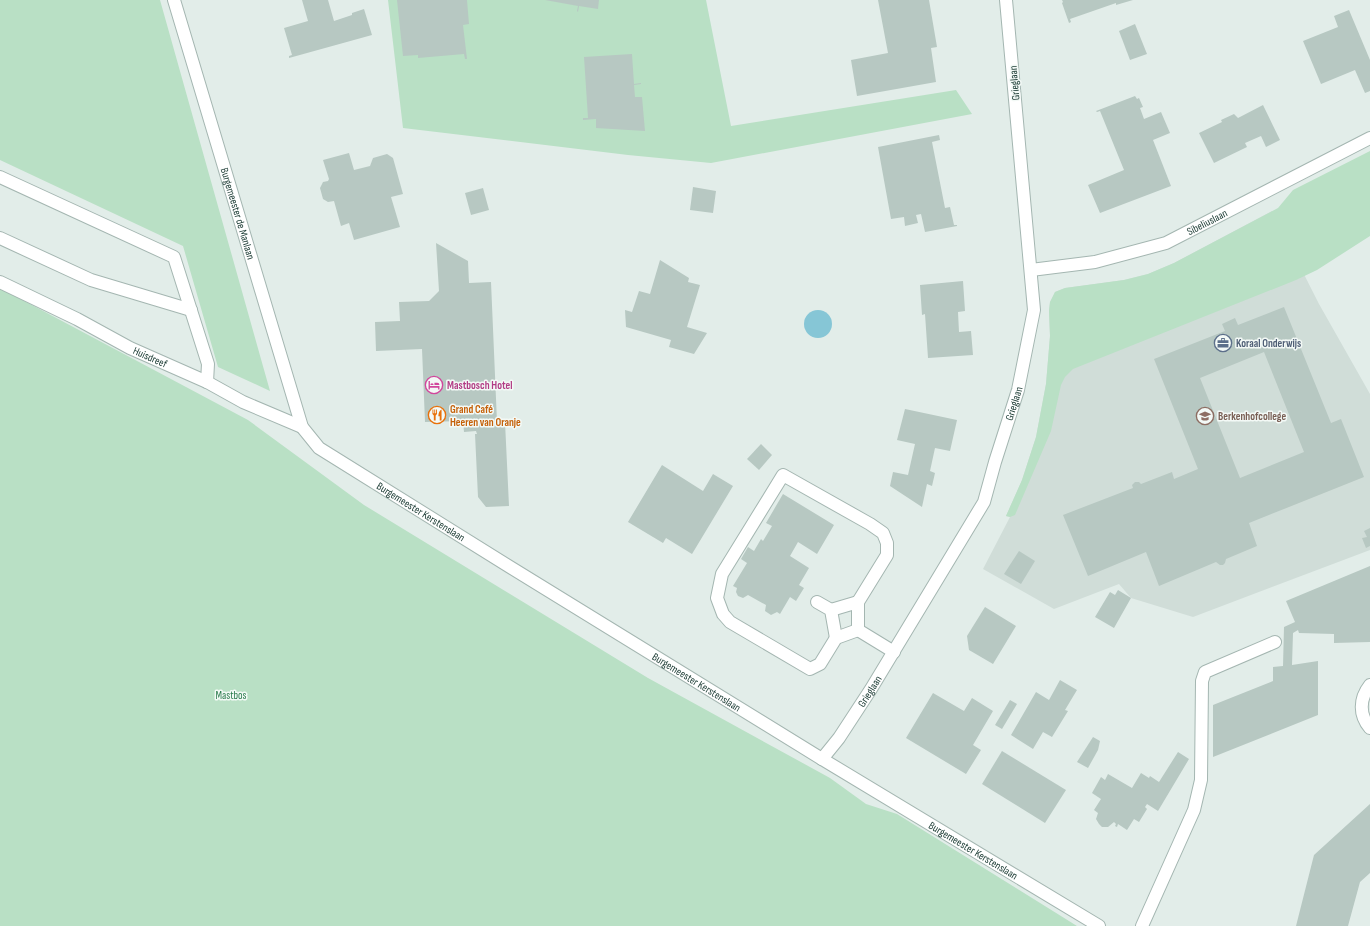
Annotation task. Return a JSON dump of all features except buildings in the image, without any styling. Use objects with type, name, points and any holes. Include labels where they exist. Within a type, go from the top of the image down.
[{"type":"street","name":"Burgemeester de Manlaan","points":[[174,0],[302,427]]},
{"type":"street","name":"Grieglaan","points":[[822,759],[839,738],[872,689],[984,502],[1018,390],[1034,310],[1006,0]]},
{"type":"street","name":"Sibeliuslaan","points":[[1031,270],[1095,262],[1166,243],[1370,138]]},
{"type":"street","points":[[0,177],[174,257],[208,364],[207,382]]},
{"type":"street","points":[[0,238],[91,280],[191,310]]},
{"type":"street","name":"Huisdreef","points":[[0,282],[77,319],[130,348],[207,382],[243,402],[302,427]]},
{"type":"street","name":"Burgemeester Kerstenslaan","points":[[302,427],[319,448],[822,759],[1099,926]]},
{"type":"street","points":[[783,475],[883,533],[887,543],[887,554],[858,602],[858,630],[836,638],[820,664],[810,669],[730,622],[723,614],[717,598],[722,574],[783,475]]},
{"type":"street","points":[[817,602],[831,610],[858,602]]},
{"type":"street","points":[[831,610],[836,638]]},
{"type":"street","points":[[858,630],[894,652]]},
{"type":"street","points":[[1142,926],[1194,810],[1200,780],[1202,681],[1205,672],[1275,642]]},
{"type":"street","points":[[1370,685],[1364,695],[1361,705],[1362,715],[1370,728]]},
{"type":"shaded area","name":"Berkenhofcollege","points":[[1272,211],[1319,304],[1370,394],[1370,550],[1193,617],[1131,598],[1119,584],[1054,609],[983,569],[1010,517],[1006,516],[1022,480],[1036,437],[1046,384],[1050,336],[1050,302],[1055,292],[1065,288],[1124,280],[1148,274],[1174,263]]},
{"type":"green space","points":[[0,0],[160,0],[270,391],[218,367],[183,246],[0,160]]},
{"type":"green space","points":[[388,0],[706,0],[731,126],[956,90],[972,114],[711,163],[628,155],[403,128]]},
{"type":"green space","points":[[1370,151],[1370,236],[1317,270],[1296,280],[1073,369],[1065,377],[1061,385],[1051,431],[1015,515],[1010,517],[1006,516],[1022,480],[1036,437],[1046,384],[1050,336],[1050,302],[1055,292],[1065,288],[1124,280],[1148,274],[1174,263],[1278,208],[1293,190]]},
{"type":"green space","name":"Mastbos","points":[[0,288],[248,420],[364,505],[648,678],[830,778],[866,804],[897,814],[1077,926],[0,926]]},
{"type":"water","points":[[818,310],[828,314],[832,324],[828,334],[818,338],[808,334],[804,324],[808,314]]},
{"type":"place","name":"Koraal Onderwijs","points":[[1223,343]]},
{"type":"place","name":"Mastbosch Hotel","points":[[434,385]]},
{"type":"place","name":"Grand Café Heeren van Oranje","points":[[437,415]]},
{"type":"place","name":"Berkenhofcollege","points":[[1205,416]]}]
